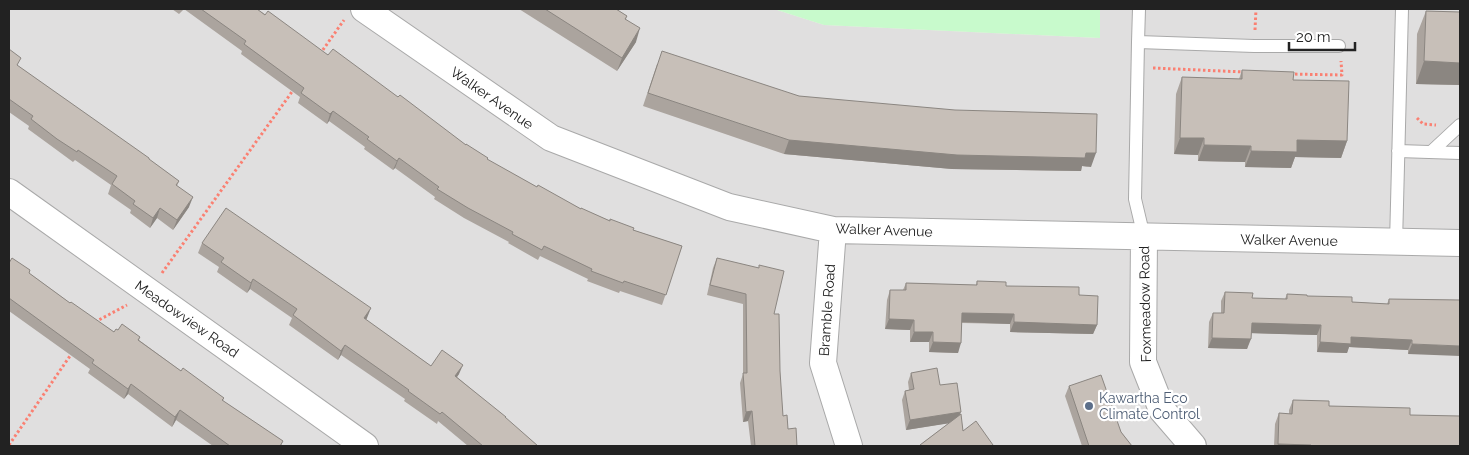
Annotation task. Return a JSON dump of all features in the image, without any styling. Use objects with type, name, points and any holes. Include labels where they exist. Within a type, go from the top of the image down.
[{"type":"street","name":"Walker Avenue","points":[[355,13],[550,138],[728,207],[833,230],[1460,243]]},
{"type":"street","name":"Meadowview Road","points":[[9,192],[365,446]]},
{"type":"street","name":"Bramble Road","points":[[833,230],[823,363],[849,446]]},
{"type":"street","name":"Foxmeadow Road","points":[[1144,237],[1144,362],[1162,410],[1193,446]]},
{"type":"lane","points":[[1139,9],[1136,198],[1144,237]]},
{"type":"lane","points":[[1396,243],[1402,9]]},
{"type":"lane","points":[[1138,42],[1254,46],[1339,46]]},
{"type":"lane","points":[[1431,152],[1460,125]]},
{"type":"lane","points":[[1398,151],[1460,153]]},
{"type":"path","points":[[318,55],[355,13]]},
{"type":"path","points":[[1284,73],[1342,75],[1339,46]]},
{"type":"path","points":[[1137,67],[1244,72]]},
{"type":"path","points":[[93,324],[149,292],[296,87]]},
{"type":"path","points":[[1412,112],[1423,124],[1440,126]]},
{"type":"path","points":[[9,446],[76,348]]},
{"type":"shaded area","points":[[9,9],[774,9],[824,25],[1099,38],[1100,9],[1460,9],[1460,446],[9,446]]},
{"type":"green space","points":[[774,9],[1100,9],[1100,38],[824,25]]},
{"type":"building","points":[[201,9],[257,9],[265,15],[268,11],[328,55],[333,49],[398,97],[400,95],[487,159],[581,209],[610,221],[610,219],[634,228],[633,230],[682,246],[666,295],[624,281],[623,283],[591,271],[592,269],[544,246],[542,250],[437,189],[439,187],[399,158],[397,161],[367,139],[369,137],[333,111],[330,114],[301,93],[304,88],[244,44],[246,41]]},
{"type":"building","points":[[545,9],[616,9],[627,16],[625,19],[640,28],[622,58]]},
{"type":"building","points":[[1426,11],[1460,12],[1460,63],[1424,61]]},
{"type":"building","points":[[9,49],[21,58],[17,65],[179,181],[176,185],[193,197],[177,220],[160,208],[153,218],[133,204],[135,201],[112,184],[117,176],[78,150],[77,152],[57,139],[31,119],[33,116],[9,99]]},
{"type":"building","points":[[662,51],[799,96],[955,110],[1097,114],[1096,153],[1086,153],[1085,158],[957,155],[789,140],[648,93]]},
{"type":"building","points":[[1242,70],[1294,72],[1293,80],[1349,81],[1347,141],[1297,140],[1297,152],[1251,151],[1251,146],[1204,145],[1204,138],[1180,138],[1182,77],[1242,79]]},
{"type":"building","points":[[226,208],[371,308],[364,318],[431,366],[442,350],[463,365],[455,376],[506,417],[538,446],[483,446],[442,412],[440,414],[345,345],[341,351],[293,315],[297,309],[253,279],[251,283],[221,262],[224,258],[202,243]]},
{"type":"building","points":[[12,258],[30,270],[29,273],[70,303],[114,332],[122,324],[140,337],[138,340],[181,371],[183,368],[224,398],[222,400],[283,441],[280,446],[230,446],[180,410],[175,417],[131,384],[128,389],[92,363],[94,360],[9,298],[9,263]]},
{"type":"building","points":[[717,258],[759,268],[759,265],[784,271],[774,314],[779,314],[783,416],[787,415],[788,429],[796,428],[797,446],[755,446],[752,411],[746,412],[743,373],[747,373],[746,294],[710,285]]},
{"type":"building","points":[[977,281],[1006,282],[1006,286],[1079,287],[1079,295],[1098,296],[1097,325],[1014,322],[1014,314],[962,313],[961,343],[933,342],[933,332],[914,332],[914,320],[889,319],[890,290],[906,290],[906,283],[977,285]]},
{"type":"building","points":[[1225,292],[1253,293],[1252,298],[1287,299],[1287,294],[1352,297],[1352,302],[1389,304],[1389,299],[1460,300],[1460,346],[1412,344],[1412,340],[1351,337],[1351,344],[1320,342],[1321,325],[1252,323],[1251,339],[1212,338],[1213,313],[1224,313]]},
{"type":"building","points":[[937,368],[940,385],[957,383],[961,412],[910,420],[905,391],[914,389],[911,373]]},
{"type":"building","points":[[1101,375],[1121,432],[1132,446],[1089,446],[1069,386]]},
{"type":"building","points":[[1293,400],[1329,401],[1329,406],[1410,408],[1410,415],[1460,416],[1460,446],[1311,446],[1278,444],[1279,413],[1292,414]]},
{"type":"building","points":[[961,414],[963,431],[976,421],[993,445],[920,445]]},
{"type":"place","name":"Kawartha Eco Climate Control","points":[[1089,406]]}]
